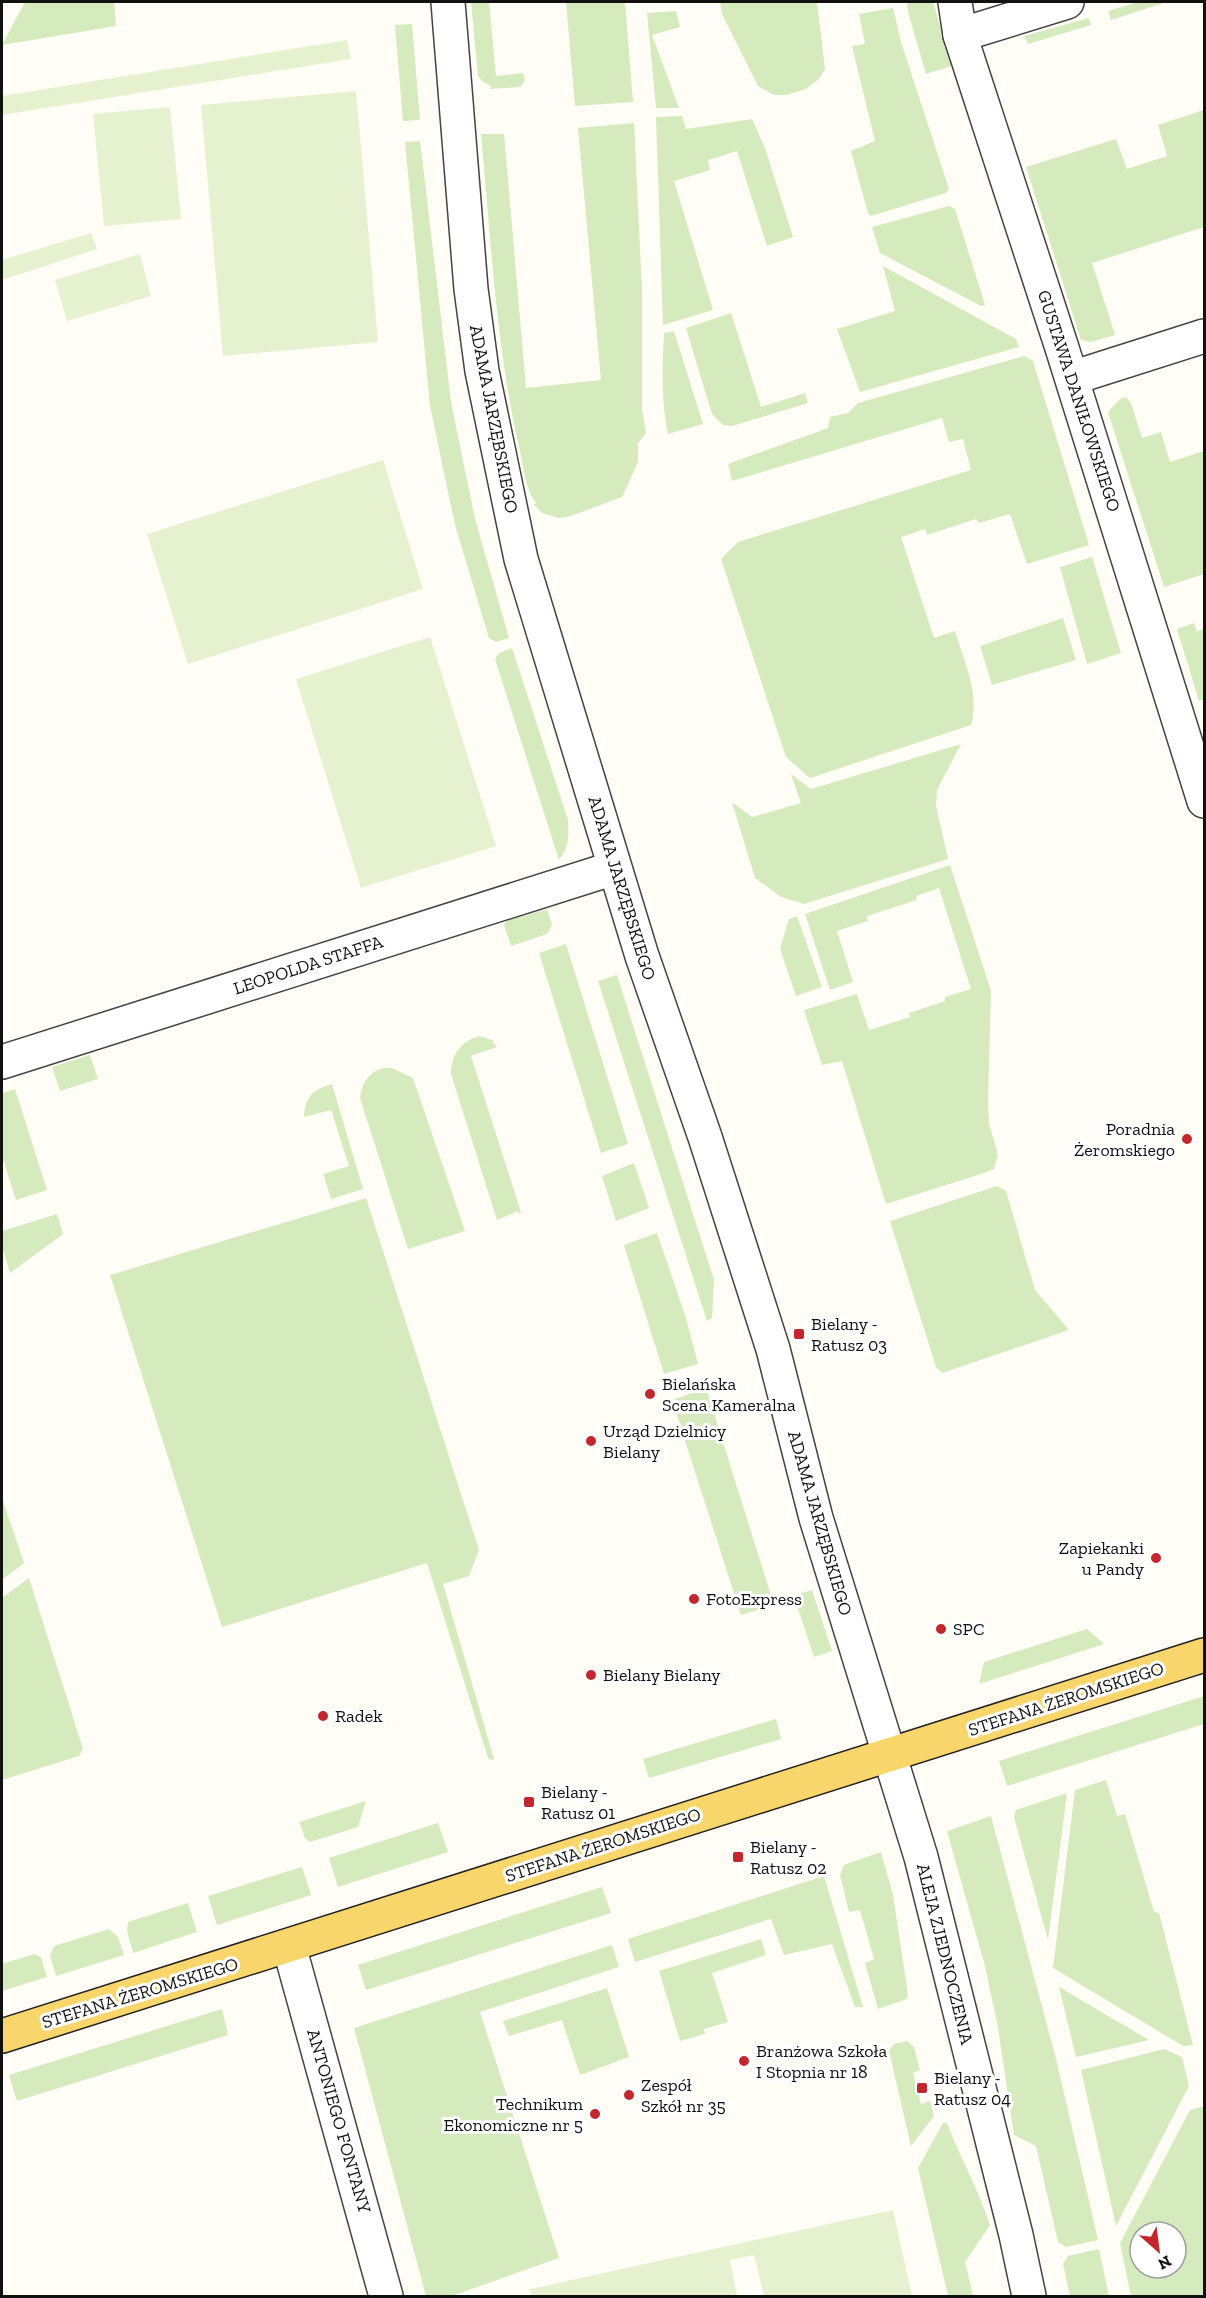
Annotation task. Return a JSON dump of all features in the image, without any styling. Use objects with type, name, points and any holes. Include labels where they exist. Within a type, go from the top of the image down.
[{"type":"main road","name":"STEFANA ŻEROMSKIEGO","points":[[2,2036],[1204,1655]]},
{"type":"street","name":"ADAMA JARZĘBSKIEGO","points":[[448,2],[471,289],[482,371],[521,559],[642,956],[705,1137],[773,1349],[816,1518],[891,1754]]},
{"type":"street","name":"GUSTAWA DANIŁOWSKIEGO","points":[[956,2],[960,35],[1204,801]]},
{"type":"street","points":[[960,35],[1067,2]]},
{"type":"street","points":[[1071,378],[1204,336]]},
{"type":"street","name":"LEOPOLDA STAFFA","points":[[2,1062],[614,867]]},
{"type":"street","name":"ALEJA ZJEDNOCZENIA","points":[[891,1754],[921,1857],[1016,2235],[1029,2296]]},
{"type":"street","name":"ANTONIEGO FONTANY","points":[[289,1946],[386,2296]]},
{"type":"green space","points":[[25,2],[114,2],[116,26],[2,45]]},
{"type":"green space","points":[[471,2],[489,2],[496,76],[523,73],[525,80],[520,87],[490,89],[491,86],[478,76]]},
{"type":"green space","points":[[566,2],[625,2],[633,102],[575,106]]},
{"type":"green space","points":[[720,2],[830,2],[817,3],[825,69],[819,79],[806,89],[786,95],[774,95],[758,86],[722,14]]},
{"type":"green space","points":[[907,2],[933,2],[952,66],[926,74]]},
{"type":"green space","points":[[1138,2],[1167,2],[1111,20],[1108,11]]},
{"type":"green space","points":[[893,8],[901,42],[949,189],[946,193],[871,216],[868,213],[851,151],[875,141],[852,46],[865,44],[859,14]]},
{"type":"green space","points":[[676,11],[680,27],[652,35],[679,108],[656,108],[647,13]]},
{"type":"green space","points":[[1089,18],[1091,25],[1028,44],[1024,36]]},
{"type":"green space","points":[[412,24],[420,120],[403,121],[395,25]]},
{"type":"green space","points":[[347,40],[351,59],[2,115],[2,96]]},
{"type":"green space","points":[[356,91],[378,342],[223,356],[201,105]]},
{"type":"green space","points":[[170,107],[181,219],[104,226],[93,114]]},
{"type":"green space","points":[[1204,110],[1204,227],[1092,263],[1115,335],[1091,342],[1081,340],[1026,167],[1116,139],[1127,169],[1167,156],[1158,125]]},
{"type":"green space","points":[[682,116],[686,129],[752,119],[765,148],[793,237],[767,246],[737,151],[708,160],[710,170],[674,181],[713,310],[663,325],[656,117]]},
{"type":"green space","points":[[634,123],[642,291],[642,409],[646,433],[638,443],[638,462],[622,497],[568,517],[559,518],[542,513],[534,505],[536,503],[527,485],[512,412],[495,294],[481,134],[504,134],[526,388],[601,380],[578,128]]},
{"type":"green space","points":[[420,141],[451,402],[475,519],[509,638],[496,642],[489,638],[455,525],[430,406],[405,142]]},
{"type":"green space","points":[[949,206],[955,209],[985,305],[981,306],[880,253],[872,227]]},
{"type":"green space","points":[[91,233],[97,249],[2,280],[2,260]]},
{"type":"green space","points":[[140,254],[151,296],[67,321],[55,280]]},
{"type":"green space","points":[[883,266],[1016,339],[1019,347],[860,392],[837,329],[895,311]]},
{"type":"green space","points":[[731,313],[761,407],[805,393],[808,403],[732,426],[723,425],[712,414],[686,328]]},
{"type":"green space","points":[[674,331],[703,424],[668,434],[663,384],[664,333]]},
{"type":"green space","points":[[1024,356],[1033,361],[1089,545],[1027,564],[1010,514],[979,523],[976,519],[927,535],[925,529],[901,537],[934,638],[955,631],[974,701],[971,725],[810,778],[786,757],[721,559],[738,542],[971,470],[963,439],[949,442],[942,418],[732,481],[728,464],[828,428],[830,417],[848,413],[858,403]]},
{"type":"green space","points":[[1126,397],[1131,403],[1142,438],[1161,432],[1170,462],[1204,451],[1204,574],[1164,587],[1108,412],[1120,399]]},
{"type":"green space","points":[[383,460],[423,589],[188,664],[147,534]]},
{"type":"green space","points":[[1092,557],[1121,653],[1087,664],[1060,567]]},
{"type":"green space","points":[[1063,618],[1076,660],[992,685],[980,646]]},
{"type":"green space","points":[[1194,623],[1197,632],[1204,628],[1204,699],[1199,701],[1177,629]]},
{"type":"green space","points":[[430,637],[496,846],[361,888],[296,679]]},
{"type":"green space","points":[[512,648],[568,820],[568,841],[559,860],[495,659],[499,653]]},
{"type":"green space","points":[[961,744],[937,790],[936,806],[948,859],[804,904],[781,897],[755,878],[732,802],[752,817],[801,803],[791,774],[811,789]]},
{"type":"green space","points":[[950,865],[991,991],[989,1124],[998,1155],[994,1169],[886,1204],[842,1061],[822,1065],[804,1010],[857,994],[869,1030],[910,1017],[909,1013],[945,1001],[945,997],[971,989],[939,888],[916,896],[917,900],[867,916],[868,921],[837,931],[853,982],[830,990],[805,914]]},
{"type":"green space","points":[[547,909],[552,925],[547,934],[511,946],[504,925],[506,921]]},
{"type":"green space","points":[[797,916],[822,987],[796,996],[780,949],[789,919]]},
{"type":"green space","points":[[566,944],[628,1144],[601,1153],[539,953]]},
{"type":"green space","points":[[617,975],[714,1280],[712,1318],[707,1321],[598,981]]},
{"type":"green space","points":[[479,1036],[492,1040],[497,1047],[471,1056],[521,1212],[519,1214],[518,1211],[497,1220],[451,1074],[451,1067],[458,1050]]},
{"type":"green space","points":[[90,1055],[98,1079],[60,1091],[52,1067]]},
{"type":"green space","points":[[383,1068],[392,1068],[413,1078],[465,1231],[408,1249],[360,1098],[362,1087],[367,1079]]},
{"type":"green space","points":[[332,1084],[363,1189],[331,1199],[323,1174],[349,1166],[331,1110],[304,1117],[306,1104],[311,1095]]},
{"type":"green space","points":[[15,1089],[47,1190],[16,1200],[2,1156],[2,1093]]},
{"type":"green space","points":[[634,1163],[649,1208],[616,1221],[602,1176]]},
{"type":"green space","points":[[997,1186],[1006,1191],[1035,1290],[1069,1330],[942,1373],[936,1367],[890,1221]]},
{"type":"green space","points":[[366,1198],[479,1550],[469,1576],[443,1584],[494,1759],[492,1760],[488,1758],[427,1563],[222,1627],[110,1275]]},
{"type":"green space","points":[[57,1214],[63,1234],[10,1273],[2,1246],[2,1231]]},
{"type":"green space","points":[[657,1233],[686,1318],[698,1364],[664,1374],[624,1245]]},
{"type":"green space","points":[[706,1388],[774,1605],[741,1615],[672,1400]]},
{"type":"green space","points":[[2,1498],[24,1563],[2,1580]]},
{"type":"green space","points":[[29,1578],[83,1749],[79,1756],[2,1780],[2,1598]]},
{"type":"green space","points":[[812,1590],[832,1651],[814,1657],[794,1596]]},
{"type":"green space","points":[[1087,1629],[1104,1644],[979,1684],[984,1662]]},
{"type":"green space","points":[[1204,1696],[1204,1724],[1007,1786],[999,1761]]},
{"type":"green space","points":[[776,1719],[781,1739],[649,1778],[643,1759]]},
{"type":"green space","points":[[1106,1780],[1117,1816],[1125,1814],[1154,1912],[1159,1913],[1193,2045],[1183,2046],[1053,1968],[1075,1790]]},
{"type":"green space","points":[[1067,1793],[1048,1940],[1014,1817],[1016,1810]]},
{"type":"green space","points":[[366,1801],[358,1827],[310,1842],[305,1838],[299,1822]]},
{"type":"green space","points":[[991,1816],[1056,2059],[1098,2240],[1066,2247],[1058,2242],[1036,2146],[1014,2135],[998,2028],[985,1966],[947,1831]]},
{"type":"green space","points":[[438,1823],[448,1852],[338,1887],[329,1858]]},
{"type":"green space","points":[[881,1852],[893,1895],[908,1995],[907,1999],[878,2009],[865,1963],[874,1959],[860,1910],[849,1912],[840,1875],[844,1865]]},
{"type":"green space","points":[[302,1867],[311,1895],[217,1925],[208,1896]]},
{"type":"green space","points":[[824,1876],[863,2007],[855,2007],[832,1944],[784,1955],[771,1919],[635,1962],[628,1939]]},
{"type":"green space","points":[[602,1887],[611,1913],[366,1990],[358,1965]]},
{"type":"green space","points":[[188,1903],[197,1932],[133,1953],[127,1931],[128,1922]]},
{"type":"green space","points":[[109,1929],[118,1937],[124,1955],[56,1976],[50,1956],[54,1946]]},
{"type":"green space","points":[[761,1939],[766,1955],[712,1973],[728,2022],[704,2029],[705,2034],[680,2041],[659,1971]]},
{"type":"green space","points":[[612,1945],[619,1967],[480,2012],[559,2258],[452,2296],[426,2296],[354,2028]]},
{"type":"green space","points":[[34,1954],[41,1957],[47,1977],[2,1991],[2,1964]]},
{"type":"green space","points":[[1059,1987],[1149,2040],[1076,2057]]},
{"type":"green space","points":[[607,1988],[629,2057],[580,2075],[562,2020],[509,2036],[503,2021]]},
{"type":"green space","points":[[222,2009],[228,2035],[17,2101],[9,2075]]},
{"type":"green space","points":[[907,2041],[914,2047],[920,2070],[913,2073],[921,2104],[930,2101],[934,2116],[911,2146],[889,2051],[894,2044]]},
{"type":"green space","points":[[1164,2049],[1182,2057],[1189,2086],[1116,2226],[1081,2070]]},
{"type":"green space","points":[[1204,2106],[1204,2296],[1131,2296],[1120,2243],[1128,2228],[1128,2280],[1188,2280],[1188,2220],[1132,2220],[1190,2110]]},
{"type":"green space","points":[[943,2123],[947,2123],[990,2225],[965,2262],[973,2296],[948,2296],[918,2168]]},
{"type":"green space","points":[[893,2210],[912,2296],[764,2296],[754,2255],[730,2260],[737,2296],[532,2296],[530,2289]]},
{"type":"green space","points":[[1099,2249],[1109,2296],[1070,2296],[1063,2264],[1068,2256]]},
{"type":"place","name":"Poradnia Żeromskiego","points":[[1187,1139]]},
{"type":"place","name":"Bielany - Ratusz 03","points":[[799,1334]]},
{"type":"place","name":"Bielańska Scena Kameralna","points":[[650,1394]]},
{"type":"place","name":"Urząd Dzielnicy Bielany","points":[[591,1441]]},
{"type":"place","name":"Zapiekanki u Pandy","points":[[1156,1558]]},
{"type":"place","name":"FotoExpress","points":[[694,1599]]},
{"type":"place","name":"SPC","points":[[941,1629]]},
{"type":"place","name":"Bielany Bielany","points":[[591,1675]]},
{"type":"place","name":"Radek","points":[[323,1716]]},
{"type":"place","name":"Bielany - Ratusz 01","points":[[529,1802]]},
{"type":"place","name":"Bielany - Ratusz 02","points":[[738,1857]]},
{"type":"place","name":"Branżowa Szkoła I Stopnia nr 18","points":[[744,2061]]},
{"type":"place","name":"Bielany - Ratusz 04","points":[[922,2088]]},
{"type":"place","name":"Zespół Szkół nr 35","points":[[629,2095]]},
{"type":"place","name":"Technikum Ekonomiczne nr 5","points":[[595,2114]]}]
